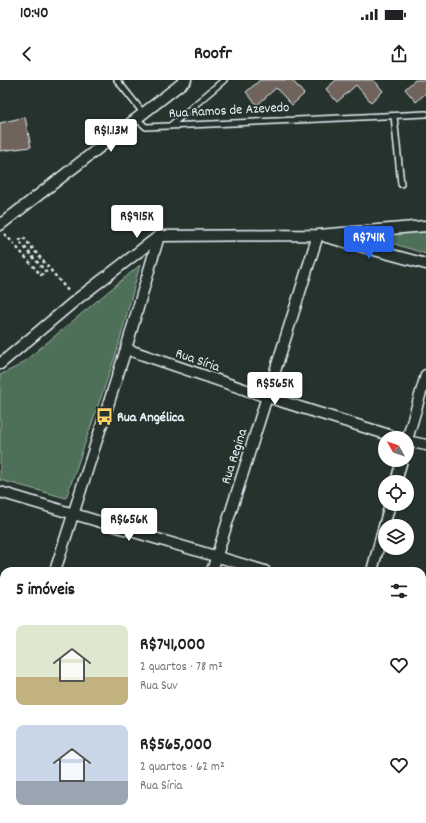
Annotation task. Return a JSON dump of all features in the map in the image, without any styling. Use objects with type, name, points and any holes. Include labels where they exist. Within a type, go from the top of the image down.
[{"type":"street","points":[[2,228],[186,80]]},
{"type":"street","points":[[0,364],[76,300],[160,236],[318,235],[426,226]]},
{"type":"street","points":[[318,235],[426,264]]},
{"type":"street","name":"Rua Regina","points":[[213,567],[318,235]]},
{"type":"street","points":[[56,567],[72,513],[126,349],[160,236]]},
{"type":"street","name":"Rua Síria","points":[[126,349],[266,397],[378,432]]},
{"type":"street","points":[[410,431],[426,376]]},
{"type":"street","points":[[414,442],[426,445]]},
{"type":"street","points":[[0,492],[251,567]]},
{"type":"street","points":[[373,567],[388,511]]},
{"type":"lane","points":[[118,80],[140,116]]},
{"type":"lane","points":[[170,126],[224,80]]},
{"type":"lane","name":"Rua Ramos de Azevedo","points":[[140,116],[146,127],[426,114]]},
{"type":"lane","points":[[394,116],[401,184]]},
{"type":"path","points":[[2,228],[41,275],[46,272],[19,241],[23,237],[76,300]]},
{"type":"green space","points":[[426,230],[426,254],[366,235]]},
{"type":"green space","points":[[140,265],[117,351],[66,498],[0,480],[0,375],[20,365]]},
{"type":"building","points":[[260,80],[292,80],[304,94],[292,105],[276,88],[257,105],[246,92]]},
{"type":"building","points":[[336,80],[374,80],[383,91],[371,102],[356,85],[337,102],[326,89]]},
{"type":"building","points":[[415,80],[426,80],[426,93],[416,102],[405,89]]},
{"type":"building","points":[[25,117],[31,147],[0,151],[0,123]]},
{"type":"place","name":"Rua Angélica","points":[[104,416]]}]
